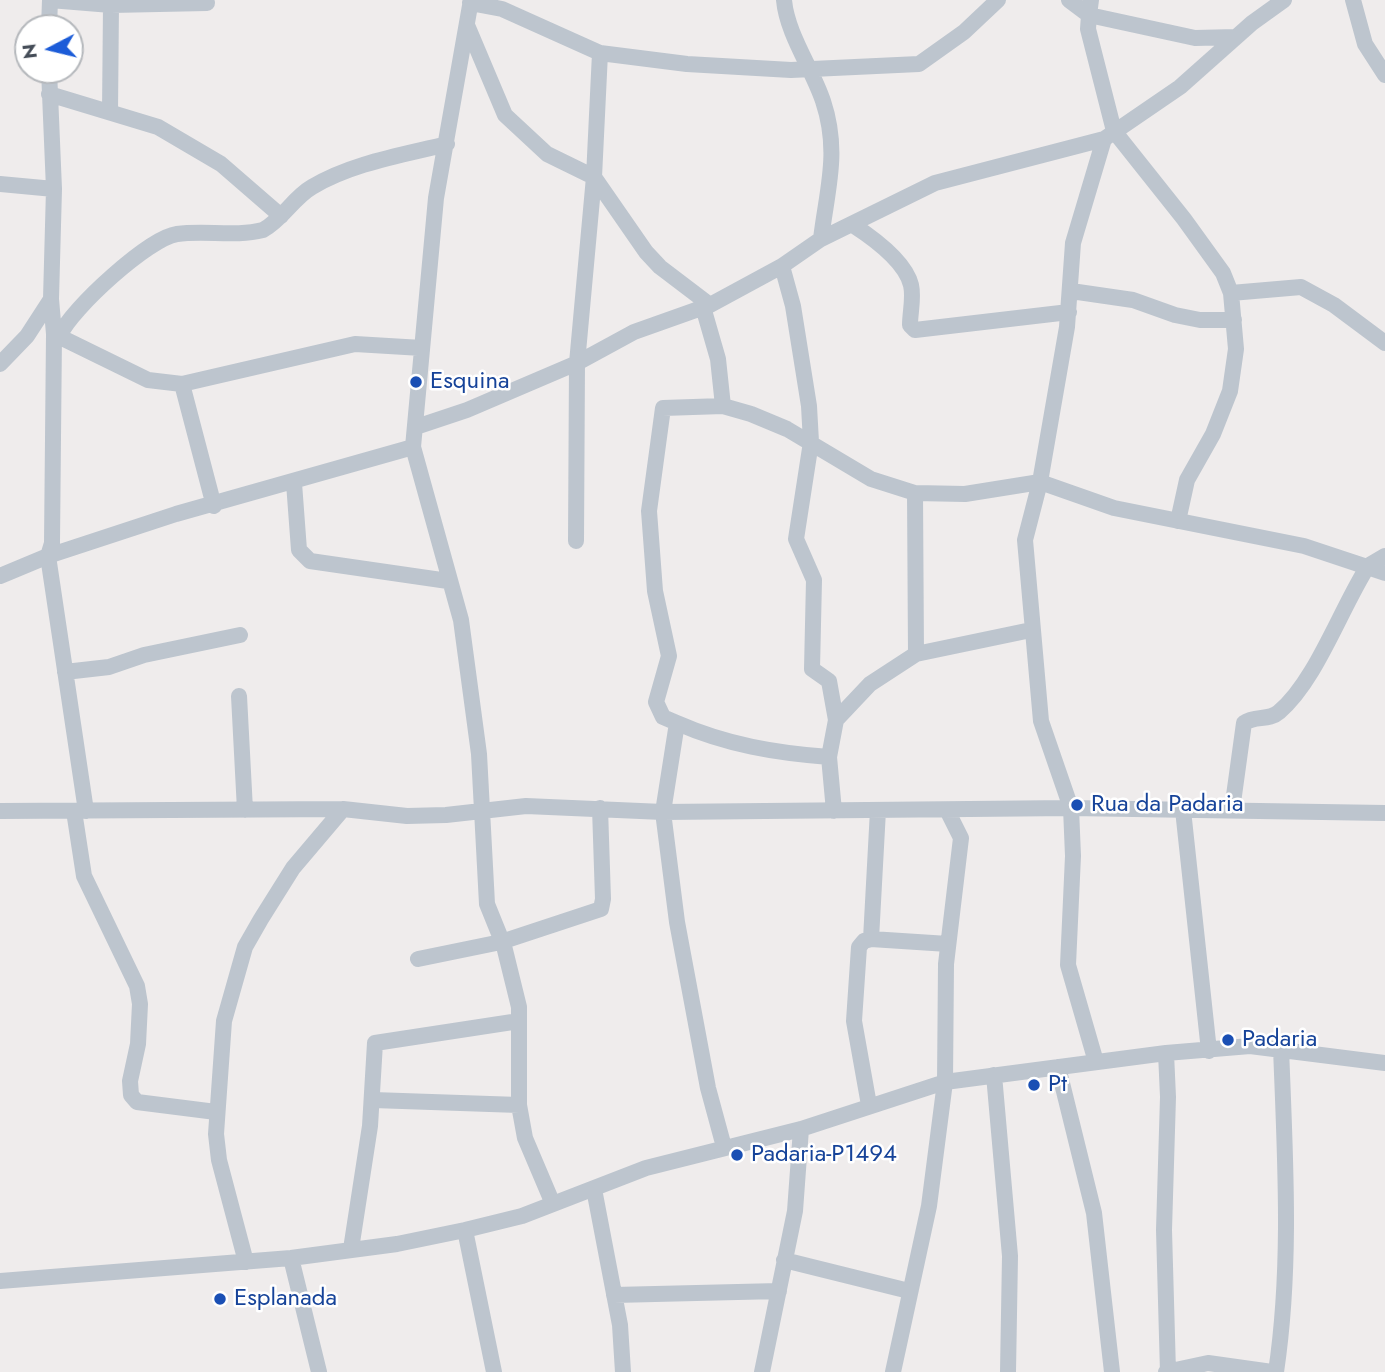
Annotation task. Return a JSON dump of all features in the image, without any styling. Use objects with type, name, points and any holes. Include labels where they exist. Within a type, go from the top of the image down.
[{"type":"street","points":[[50,0],[111,5],[207,3]]},
{"type":"street","points":[[785,0],[792,27],[827,115],[832,152],[831,183],[821,239]]},
{"type":"street","points":[[553,1204],[526,1138],[519,1105],[519,1021],[511,969],[485,890],[478,740],[461,620],[413,447],[431,237],[471,2],[502,9],[600,53],[687,64],[811,70],[919,64],[964,32],[998,0]]},
{"type":"street","points":[[1069,0],[1195,38],[1236,37]]},
{"type":"street","points":[[416,427],[467,410],[577,363],[634,332],[707,306],[782,266],[821,239],[934,183],[1109,135],[1180,87],[1236,37],[1284,0]]},
{"type":"street","points":[[1353,0],[1365,44],[1385,75]]},
{"type":"street","points":[[110,112],[111,5]]},
{"type":"street","points":[[1090,8],[1088,29],[1109,135],[1075,234],[1069,312],[1040,482],[1025,540],[1041,721],[1071,808],[1073,856],[1068,965],[1096,1062]]},
{"type":"street","points":[[467,25],[505,115],[547,154],[594,177],[646,252],[707,306],[719,359],[723,406]]},
{"type":"street","points":[[576,541],[577,363],[594,177],[600,53]]},
{"type":"street","points":[[49,84],[54,189],[51,299],[57,334],[52,543],[48,556],[65,671],[84,876],[137,986],[140,1022],[130,1081],[131,1095],[137,1102],[216,1112]]},
{"type":"street","points":[[49,94],[159,127],[221,164],[281,216]]},
{"type":"street","points":[[1109,135],[1184,219],[1223,273],[1231,293],[1236,365],[1230,391],[1213,434],[1187,480],[1178,521]]},
{"type":"street","points":[[57,334],[95,294],[141,253],[166,237],[183,233],[254,232],[273,225],[299,197],[322,181],[447,144]]},
{"type":"street","points":[[0,184],[54,189]]},
{"type":"street","points":[[853,225],[870,236],[906,275],[912,297],[910,325],[915,330],[1069,312]]},
{"type":"street","points":[[782,266],[805,374],[811,442],[796,539],[815,587],[812,669],[828,681],[836,720],[830,757],[834,811]]},
{"type":"street","points":[[1231,293],[1301,287],[1334,305],[1385,343]]},
{"type":"street","points":[[1071,291],[1133,300],[1175,316],[1200,320],[1234,320]]},
{"type":"street","points":[[0,364],[39,320],[51,299]]},
{"type":"street","points":[[57,334],[148,380],[183,384],[355,344],[422,348]]},
{"type":"street","points":[[183,384],[214,506]]},
{"type":"street","points":[[830,757],[753,748],[713,738],[663,717],[656,702],[668,656],[655,591],[649,529],[660,414],[668,405],[723,406],[751,414],[811,442],[871,479],[915,493],[965,494],[1040,482],[1114,508],[1304,546],[1385,573]]},
{"type":"street","points":[[0,576],[48,556],[176,514],[214,506],[413,447]]},
{"type":"street","points":[[293,483],[299,550],[303,557],[310,561],[448,581]]},
{"type":"street","points":[[915,493],[916,654]]},
{"type":"street","points":[[1232,810],[1244,723],[1274,716],[1284,707],[1309,673],[1368,566],[1385,556]]},
{"type":"street","points":[[836,720],[870,684],[916,654],[1031,630]]},
{"type":"street","points":[[65,671],[109,667],[144,654],[240,635]]},
{"type":"street","points":[[239,696],[245,810]]},
{"type":"street","points":[[677,723],[663,812],[677,922],[708,1088],[724,1147]]},
{"type":"street","points":[[0,811],[343,809],[407,816],[483,811],[503,806],[663,812],[1071,808],[1385,813]]},
{"type":"street","points":[[418,959],[501,942],[601,909],[600,808]]},
{"type":"street","points":[[246,1262],[219,1160],[216,1112],[224,1021],[245,947],[293,868],[343,809]]},
{"type":"street","points":[[871,939],[878,810]]},
{"type":"street","points":[[893,1372],[929,1206],[945,1082],[943,1024],[948,944],[961,838],[947,810]]},
{"type":"street","points":[[1183,810],[1209,1051]]},
{"type":"street","points":[[869,1105],[855,1021],[859,947],[863,941],[871,939],[948,944]]},
{"type":"street","points":[[351,1249],[373,1100],[375,1043],[519,1021]]},
{"type":"street","points":[[0,1281],[291,1258],[465,1230],[553,1204],[646,1168],[801,1129],[945,1082],[1166,1053],[1250,1046],[1385,1063]]},
{"type":"street","points":[[1166,1053],[1168,1097],[1164,1230],[1167,1372],[1208,1363],[1274,1372],[1284,1275],[1285,1173],[1281,1048]]},
{"type":"street","points":[[1058,1067],[1094,1213],[1111,1372]]},
{"type":"street","points":[[995,1075],[1010,1256],[1008,1372]]},
{"type":"street","points":[[373,1100],[519,1105]]},
{"type":"street","points":[[762,1372],[795,1211],[801,1129]]},
{"type":"street","points":[[594,1189],[620,1325],[623,1372]]},
{"type":"street","points":[[465,1230],[494,1372]]},
{"type":"street","points":[[291,1258],[319,1372]]},
{"type":"street","points":[[784,1260],[909,1291]]},
{"type":"street","points":[[614,1295],[779,1291]]},
{"type":"place","name":"Esquina","points":[[416,382]]},
{"type":"place","name":"Rua da Padaria","points":[[1077,805]]},
{"type":"place","name":"Padaria","points":[[1228,1040]]},
{"type":"place","name":"Pt","points":[[1034,1085]]},
{"type":"place","name":"Padaria-P1494","points":[[737,1155]]},
{"type":"place","name":"Esplanada","points":[[220,1299]]}]
